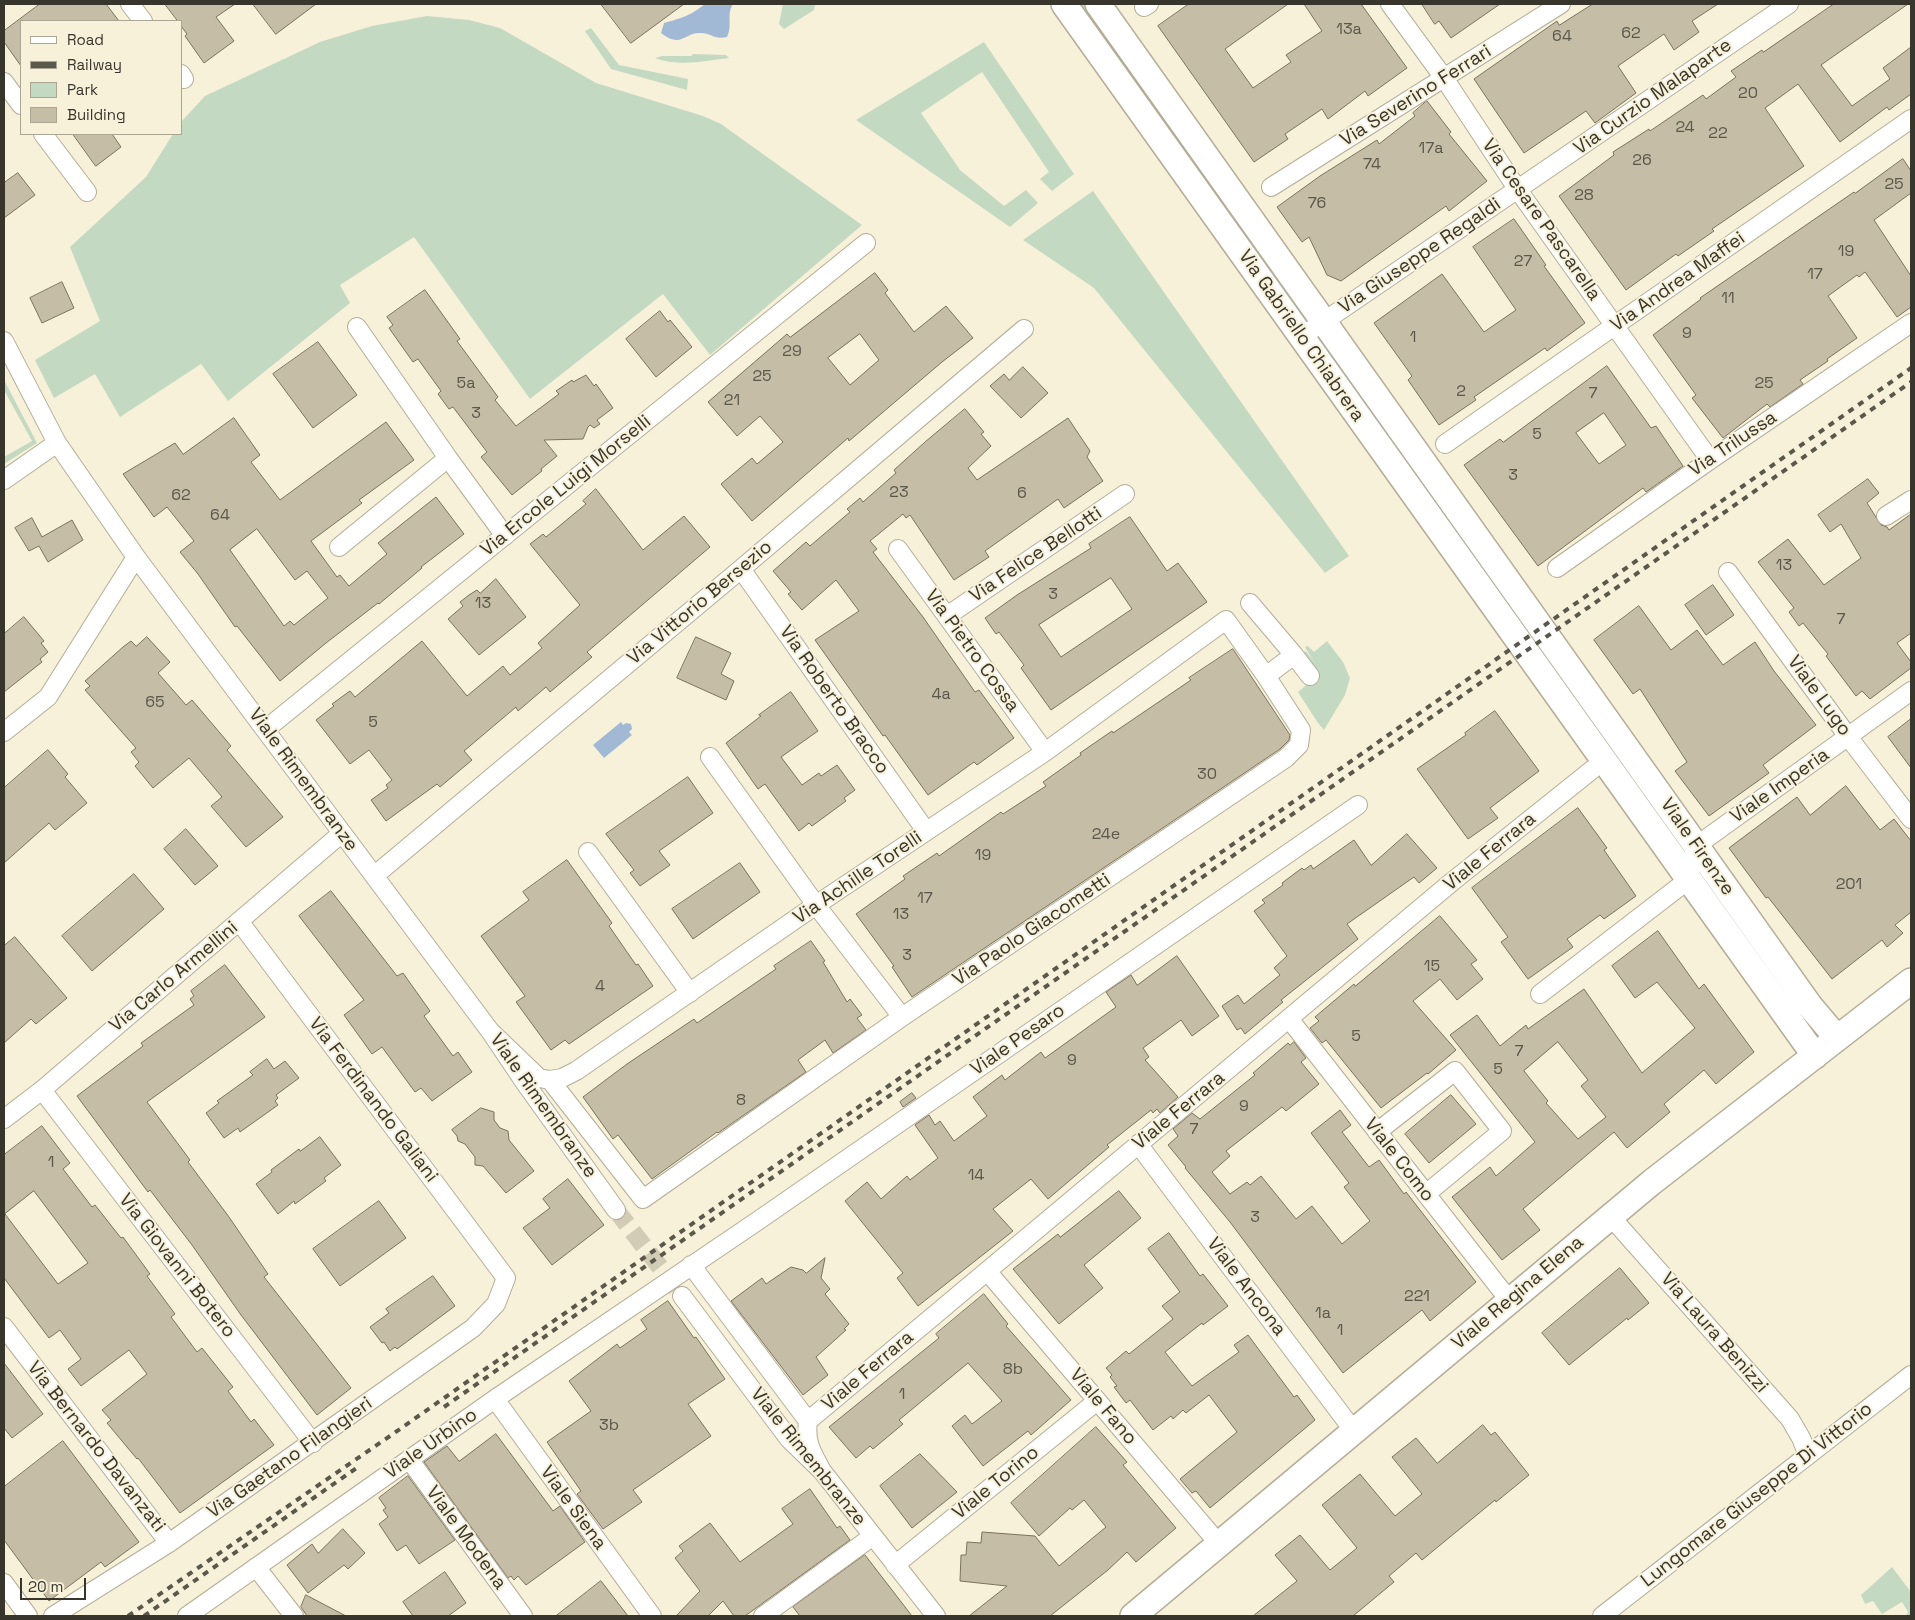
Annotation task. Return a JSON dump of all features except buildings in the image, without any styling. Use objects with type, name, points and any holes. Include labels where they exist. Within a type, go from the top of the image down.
[{"type":"street","points":[[130,4],[142,20]]},
{"type":"street","name":"Via Gabriello Chiabrera","points":[[1064,4],[1538,669]]},
{"type":"street","name":"Via Gabriello Chiabrera","points":[[1098,4],[1559,654]]},
{"type":"street","name":"Via Cesare Pascarella","points":[[1390,4],[1444,78],[1518,190],[1710,460]]},
{"type":"street","name":"Via Severino Ferrari","points":[[1271,187],[1561,4]]},
{"type":"street","name":"Via Curzio Malaparte","points":[[1518,190],[1789,4]]},
{"type":"street","points":[[4,82],[20,104]]},
{"type":"street","name":"Via Andrea Maffei","points":[[1445,444],[1911,119]]},
{"type":"street","points":[[44,135],[87,192]]},
{"type":"street","name":"Via Giuseppe Regaldi","points":[[1301,337],[1518,190]]},
{"type":"street","name":"Via Ercole Luigi Morselli","points":[[266,729],[866,243]]},
{"type":"street","name":"Via Trilussa","points":[[1557,568],[1710,460],[1911,323]]},
{"type":"street","points":[[357,327],[505,536]]},
{"type":"street","name":"Via Vittorio Bersezio","points":[[374,876],[1024,329]]},
{"type":"street","name":"Viale Rimembranze","points":[[4,341],[57,443],[136,557],[490,1031],[616,1210]]},
{"type":"street","points":[[4,480],[57,443]]},
{"type":"street","points":[[339,547],[448,458]]},
{"type":"street","name":"Via Felice Bellotti","points":[[947,616],[1125,494]]},
{"type":"street","points":[[1886,516],[1911,500]]},
{"type":"street","name":"Via Pietro Cossa","points":[[898,549],[1044,752]]},
{"type":"street","points":[[4,732],[48,697],[136,557]]},
{"type":"street","name":"Via Roberto Bracco","points":[[741,569],[926,831]]},
{"type":"street","name":"Viale Lugo","points":[[1728,572],[1848,738],[1911,819]]},
{"type":"street","points":[[1250,603],[1310,676]]},
{"type":"street","name":"Via Achille Torelli","points":[[550,1080],[562,1078],[576,1072],[816,905],[1044,752],[1226,620]]},
{"type":"street","name":"Via Paolo Giacometti","points":[[550,1080],[643,1199],[902,1017],[1286,758],[1299,745],[1301,730],[1266,676],[1226,620]]},
{"type":"street","name":"Viale Firenze","points":[[1559,654],[1810,1006],[1838,1038]]},
{"type":"street","points":[[1266,676],[1294,655]]},
{"type":"street","name":"Viale Firenze","points":[[1538,669],[1815,1056]]},
{"type":"street","name":"Viale Imperia","points":[[1696,846],[1911,691]]},
{"type":"street","points":[[710,757],[816,905],[902,1017]]},
{"type":"street","name":"Viale Ferrara","points":[[822,1471],[808,1445],[806,1433],[808,1421],[1454,881],[1593,769]]},
{"type":"street","name":"Viale Pesaro","points":[[678,1274],[1358,805]]},
{"type":"street","name":"Via Carlo Armellini","points":[[4,1119],[42,1090],[342,833]]},
{"type":"street","points":[[1688,880],[1696,846]]},
{"type":"street","points":[[588,852],[690,993]]},
{"type":"street","name":"Viale Firenze","points":[[1540,994],[1688,880]]},
{"type":"street","name":"Via Ferdinando Galiani","points":[[239,921],[506,1278]]},
{"type":"street","name":"Viale Regina Elena","points":[[1133,1616],[1353,1430],[1652,1182],[1911,981]]},
{"type":"street","name":"Viale Como","points":[[1290,1020],[1509,1300]]},
{"type":"street","points":[[490,1031],[538,1078],[550,1080]]},
{"type":"street","points":[[1377,1132],[1455,1071],[1502,1131],[1426,1194]]},
{"type":"street","name":"Via Giovanni Botero","points":[[42,1090],[313,1442]]},
{"type":"street","name":"Viale Ancona","points":[[1138,1144],[1353,1430]]},
{"type":"street","name":"Via Laura Benizzi","points":[[1611,1217],[1790,1420],[1801,1438],[1808,1455]]},
{"type":"street","name":"Viale Fano","points":[[987,1271],[1219,1544]]},
{"type":"street","points":[[678,1274],[805,1417]]},
{"type":"street","points":[[678,1274],[782,1439]]},
{"type":"street","name":"Viale Urbino","points":[[187,1616],[495,1399],[678,1274]]},
{"type":"street","name":"Via Gaetano Filangieri","points":[[53,1616],[169,1543],[473,1328],[496,1304],[506,1278]]},
{"type":"street","name":"Viale Rimembranze","points":[[682,1296],[790,1439],[822,1471],[936,1616]]},
{"type":"street","name":"Via Bernardo Davanzati","points":[[4,1327],[169,1543]]},
{"type":"street","name":"Lungomare Giuseppe Di Vittorio","points":[[1602,1616],[1911,1375]]},
{"type":"street","name":"Viale Siena","points":[[495,1399],[652,1616]]},
{"type":"street","name":"Viale Torino","points":[[895,1565],[1097,1401]]},
{"type":"street","name":"Viale Modena","points":[[409,1459],[524,1616]]},
{"type":"street","points":[[763,1616],[873,1536]]},
{"type":"street","points":[[256,1567],[294,1616]]},
{"type":"street","points":[[4,1583],[28,1616]]},
{"type":"green space","points":[[783,4],[815,4],[814,10],[784,29],[779,24]]},
{"type":"green space","points":[[1078,4],[1083,4],[1182,142],[1178,144]]},
{"type":"green space","points":[[427,16],[469,20],[500,28],[596,83],[703,116],[721,124],[862,225],[710,355],[663,294],[530,399],[414,237],[340,285],[350,303],[228,401],[201,364],[120,417],[95,374],[54,398],[35,360],[100,321],[70,247],[146,177],[172,135],[182,135],[182,121],[205,96],[320,42],[372,26]]},
{"type":"green space","points":[[591,28],[619,65],[688,79],[687,90],[611,69],[585,31]]},
{"type":"green space","points":[[984,42],[1074,174],[1052,191],[1040,179],[1049,172],[982,72],[921,113],[960,170],[1004,206],[1026,190],[1038,203],[1010,227],[856,120]]},
{"type":"green space","points":[[693,54],[726,55],[729,58],[682,63],[655,58],[662,56],[691,56]]},
{"type":"green space","points":[[1188,151],[1298,306],[1294,308],[1184,154]]},
{"type":"green space","points":[[1093,191],[1349,556],[1325,573],[1094,288],[1023,240]]},
{"type":"green space","points":[[4,380],[37,443],[4,464],[4,457],[32,441],[4,390]]},
{"type":"green space","points":[[1481,563],[1678,838],[1674,841],[1477,566]]},
{"type":"green space","points":[[1327,641],[1343,662],[1350,678],[1345,695],[1324,730],[1298,692],[1318,675],[1298,655],[1306,651],[1314,662],[1305,647],[1308,646],[1314,652]]},
{"type":"green space","points":[[1892,1567],[1911,1592],[1911,1616],[1906,1616],[1908,1612],[1902,1602],[1882,1614],[1873,1601],[1865,1604],[1861,1595]]},
{"type":"water","points":[[705,4],[733,4],[730,12],[729,33],[727,37],[719,38],[695,33],[682,39],[674,40],[661,33],[664,23],[686,16]]},
{"type":"water","points":[[621,722],[623,725],[626,723],[631,724],[632,729],[629,732],[632,735],[604,758],[593,745]]},
{"type":"tunnel","points":[[616,1210],[680,1293]]},
{"type":"railway","points":[[128,1616],[390,1436],[1911,368]]},
{"type":"railway","points":[[444,1407],[1911,382]]},
{"type":"railway","points":[[144,1616],[358,1467]]}]
